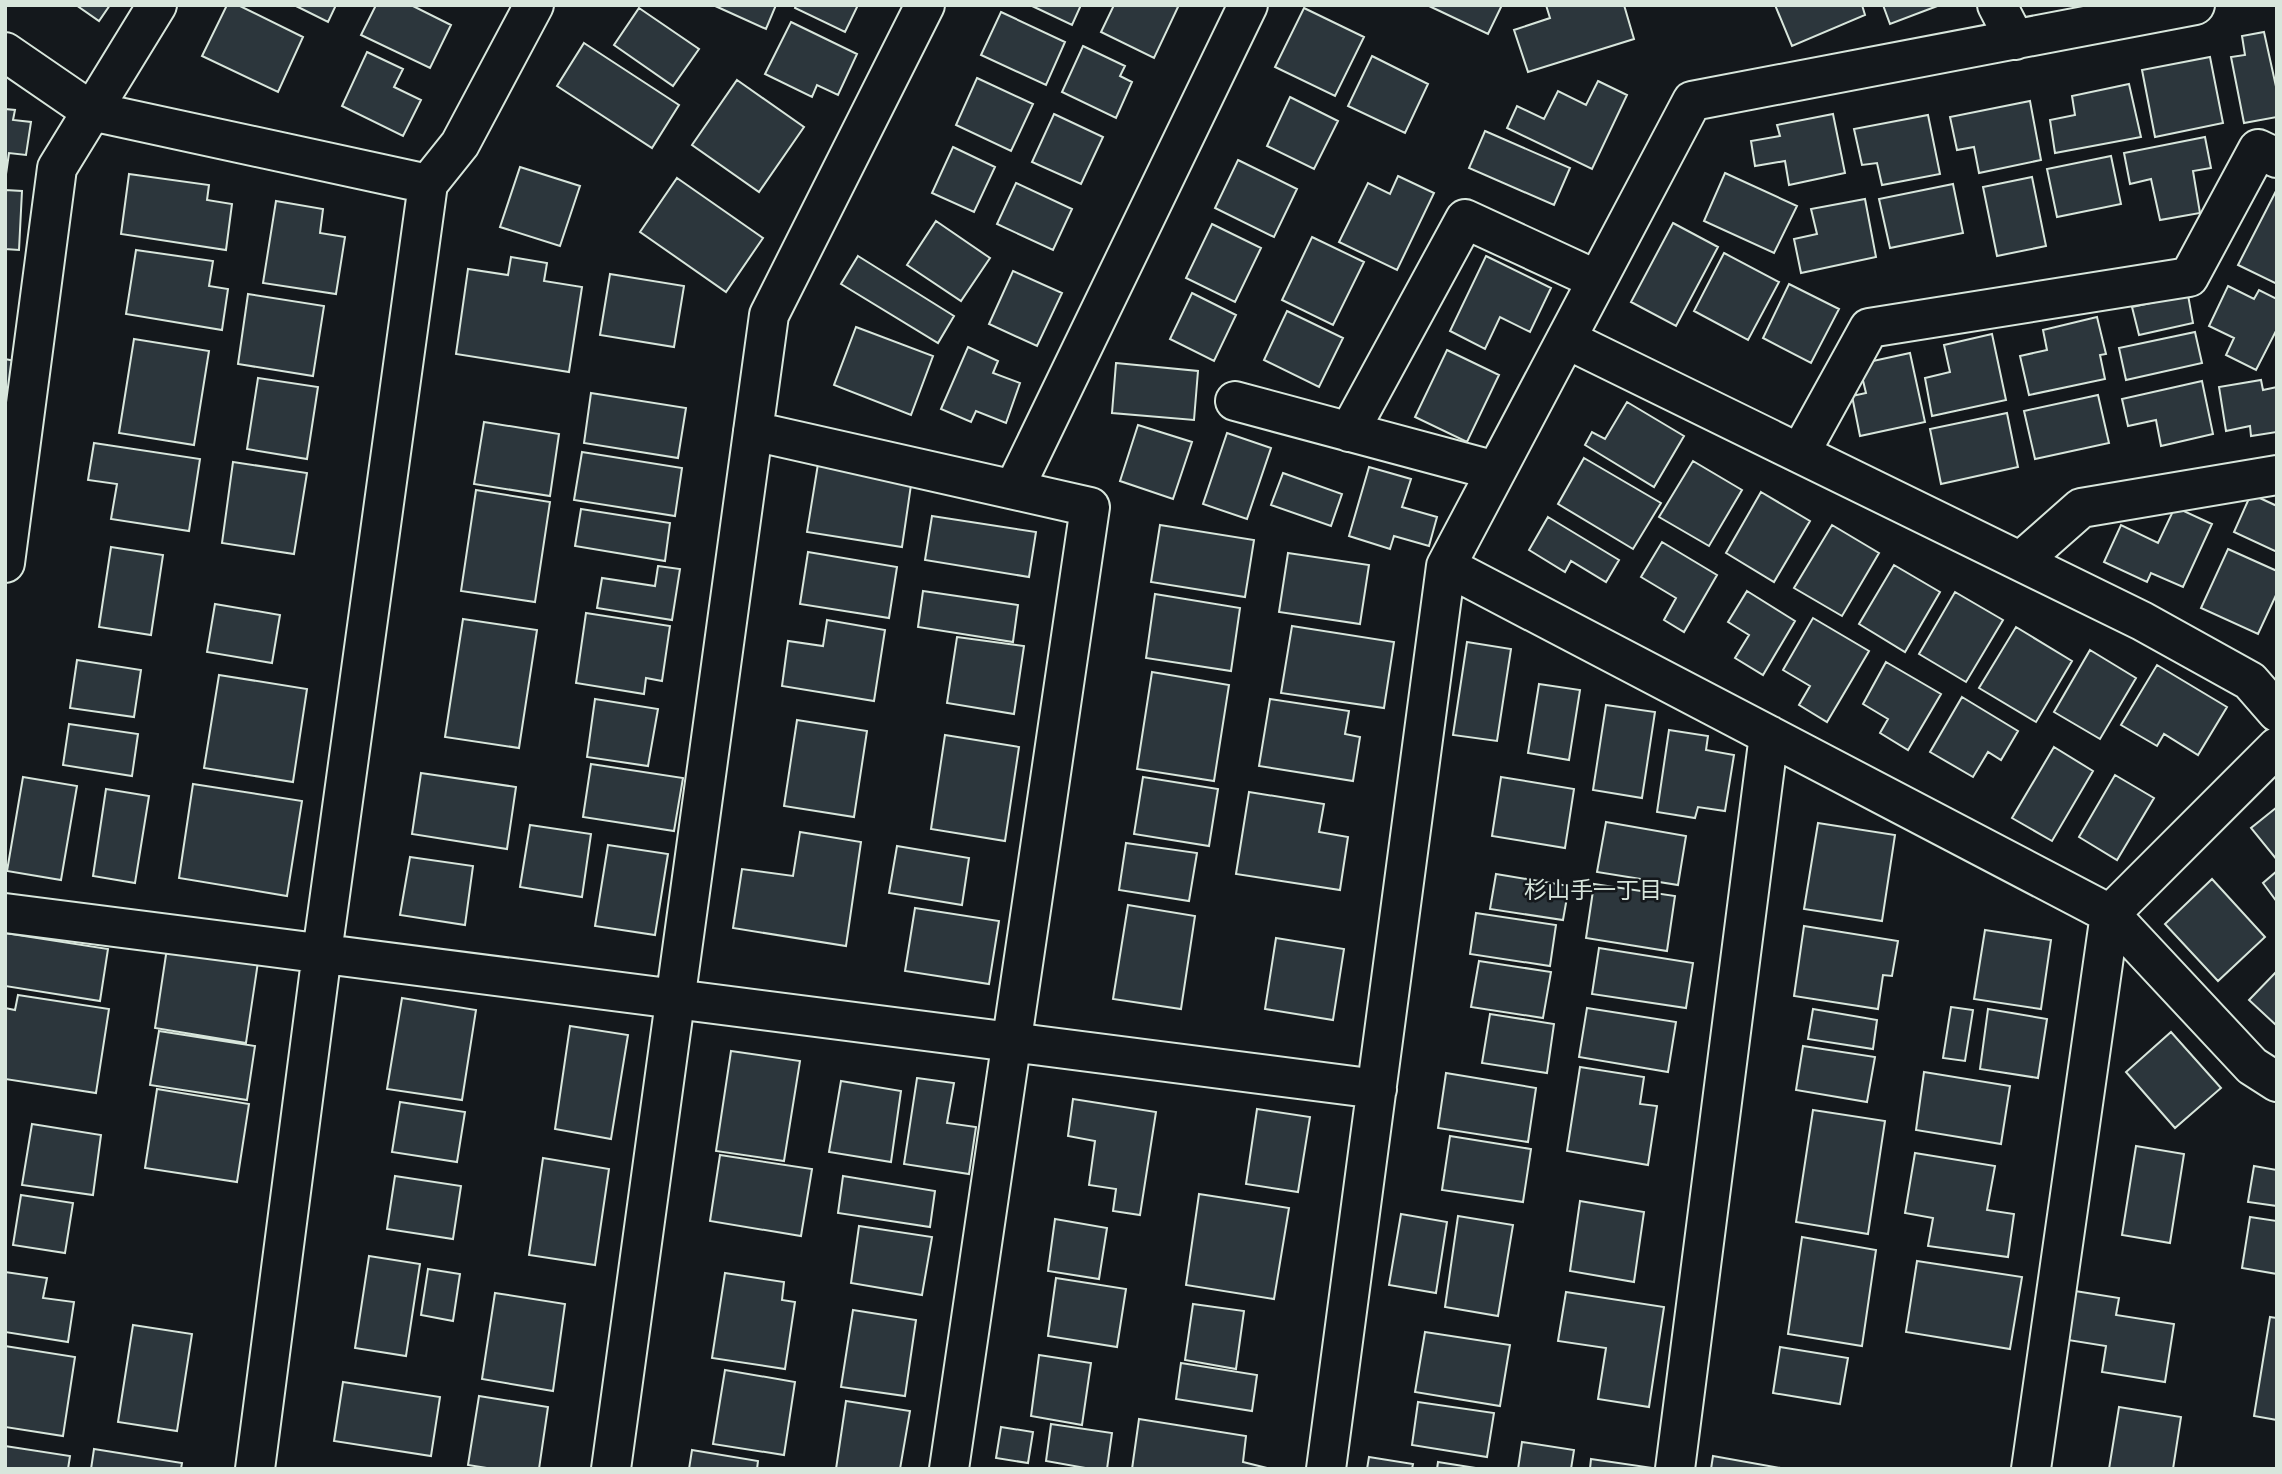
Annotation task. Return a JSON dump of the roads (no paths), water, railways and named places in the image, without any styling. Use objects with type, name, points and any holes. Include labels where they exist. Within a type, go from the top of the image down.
[{"type":"street","points":[[5,563],[57,168],[157,5]]},
{"type":"street","points":[[255,1469],[322,953],[428,184],[460,145],[534,5]]},
{"type":"street","points":[[611,1469],[768,315],[925,5]]},
{"type":"street","points":[[1014,489],[1248,5]]},
{"type":"street","points":[[1997,5],[2015,40]]},
{"type":"street","points":[[1326,1469],[1446,566],[1692,101],[2195,5]]},
{"type":"street","points":[[5,52],[91,111],[428,184]]},
{"type":"street","points":[[1800,453],[1869,328],[2189,276],[2258,149],[2277,158]]},
{"type":"street","points":[[1349,432],[1465,219],[1597,280]]},
{"type":"street","points":[[1566,339],[2142,621],[2250,681],[2277,712]]},
{"type":"street","points":[[1235,401],[1496,471]]},
{"type":"street","points":[[753,430],[1090,506],[949,1469]]},
{"type":"street","points":[[2021,561],[2081,508],[2277,475]]},
{"type":"street","points":[[1446,566],[2110,914],[2252,1066],[2277,1082]]},
{"type":"street","points":[[1675,1469],[1769,735]]},
{"type":"street","points":[[2031,1469],[2110,914],[2277,747]]},
{"type":"street","points":[[5,913],[1377,1089]]},
{"type":"district","name":"杉山手一丁目","points":[[1593,890]]}]
